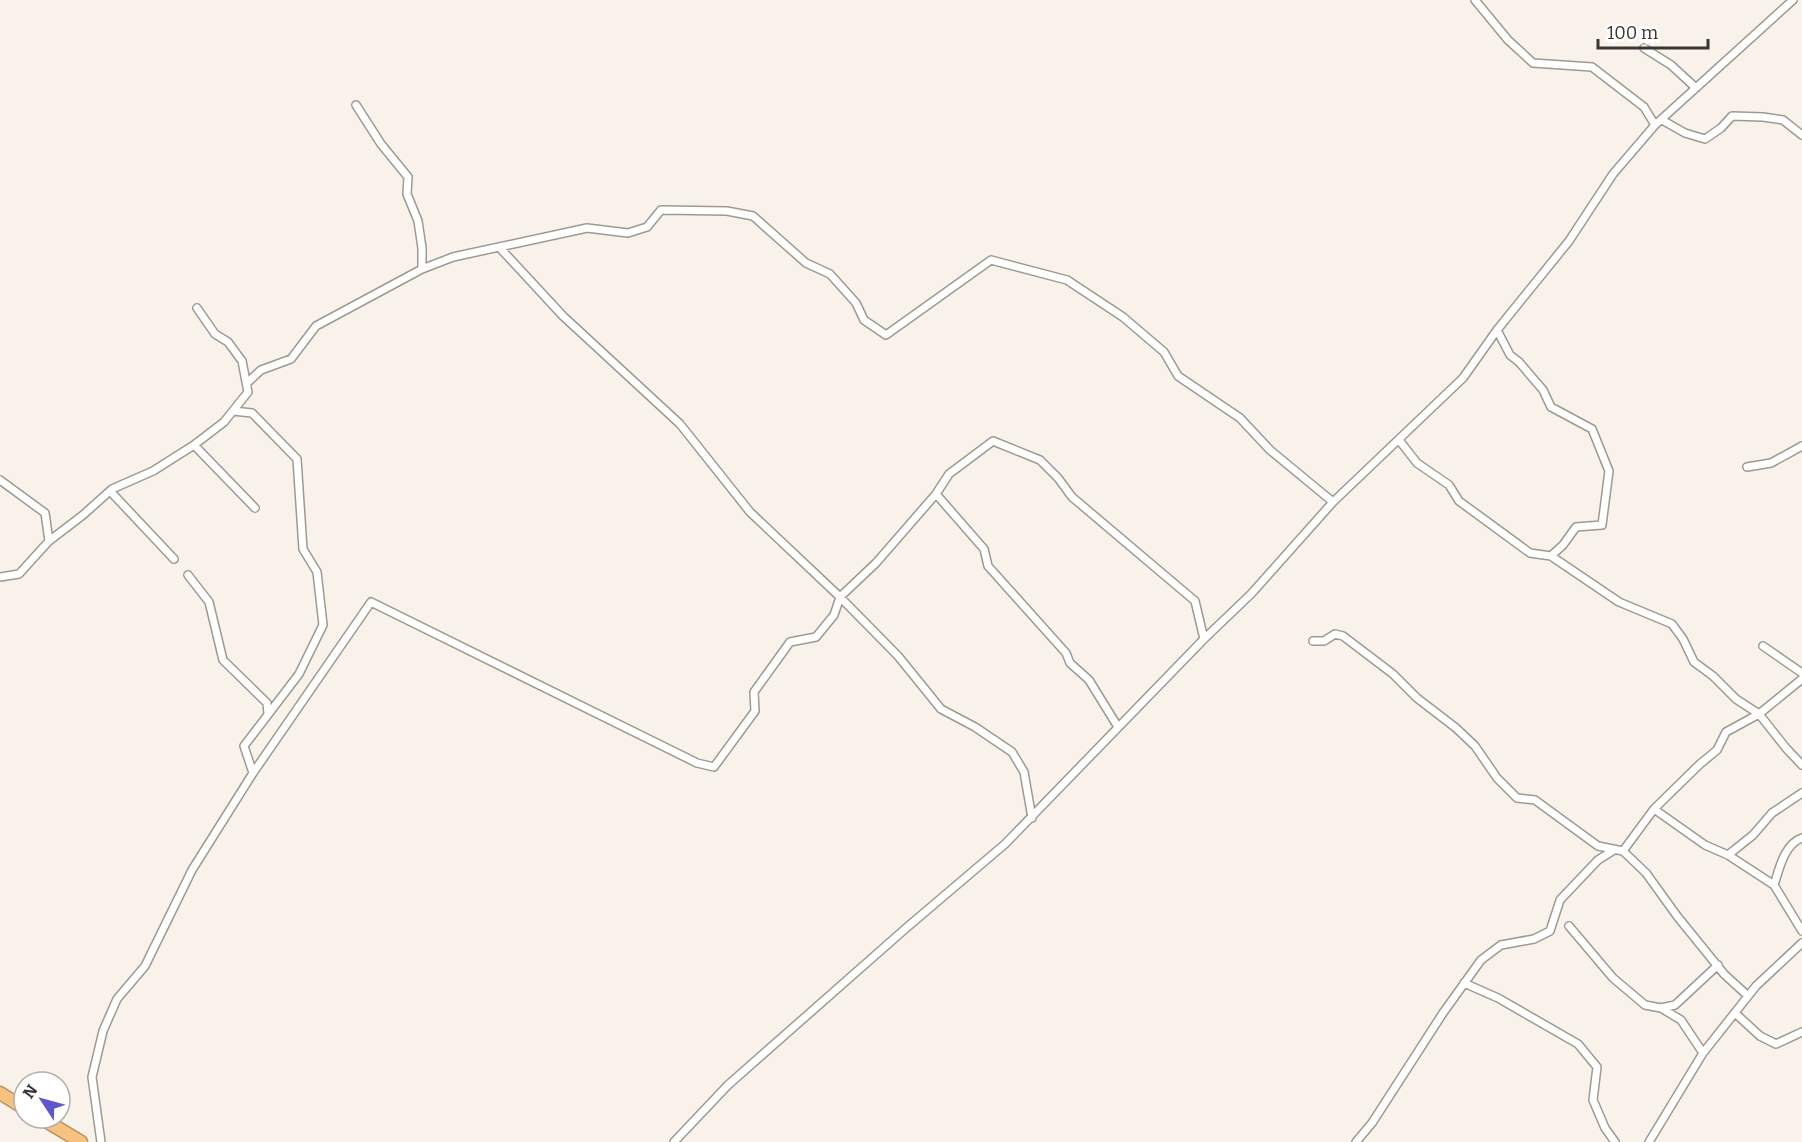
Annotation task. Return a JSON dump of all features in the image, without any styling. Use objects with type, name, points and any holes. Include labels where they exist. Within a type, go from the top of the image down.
[{"type":"highway","points":[[61,1130],[81,1142]]},
{"type":"street","points":[[1475,0],[1508,40],[1533,63],[1592,67],[1644,107],[1655,125]]},
{"type":"street","points":[[674,1142],[728,1085],[1032,818],[1204,639],[1251,594],[1333,502],[1463,378],[1497,330],[1569,241],[1613,174],[1655,125],[1793,0]]},
{"type":"street","points":[[1644,48],[1671,64],[1696,88]]},
{"type":"street","points":[[356,105],[381,144],[408,177],[407,194],[418,221],[422,269]]},
{"type":"street","points":[[1662,120],[1684,133],[1705,139],[1721,128],[1732,116],[1783,120],[1802,135]]},
{"type":"street","points":[[247,383],[261,370],[291,359],[316,326],[422,269],[453,257],[500,249],[587,228],[628,233],[646,227],[661,210],[727,211],[753,216],[806,263],[830,274],[856,303],[864,320],[886,335],[991,260],[1067,280],[1123,317],[1164,352],[1178,376],[1240,418],[1270,450],[1333,502]]},
{"type":"street","points":[[500,249],[563,316],[680,424],[750,512],[840,597],[898,656],[941,710],[975,727],[1011,752],[1024,772],[1032,818]]},
{"type":"street","points":[[0,577],[19,574],[49,541],[83,515],[110,490],[153,471],[194,445],[224,422],[248,392],[242,361],[228,342],[215,334],[197,308]]},
{"type":"street","points":[[1497,330],[1510,355],[1543,390],[1551,408],[1592,429],[1609,471],[1602,525],[1576,527],[1563,545],[1551,556]]},
{"type":"street","points":[[233,411],[252,413],[297,459],[303,549],[317,572],[323,625],[299,674],[244,746],[253,773]]},
{"type":"street","points":[[1399,440],[1417,463],[1449,485],[1460,501],[1530,553],[1551,556],[1619,602],[1672,624],[1683,639],[1694,662],[1713,676],[1736,699],[1759,714],[1802,765]]},
{"type":"street","points":[[101,1142],[92,1077],[103,1031],[117,999],[145,966],[192,870],[253,773],[371,602],[697,763],[714,767],[755,711],[754,692],[790,642],[816,637],[834,615],[840,597],[876,563],[936,494],[949,474],[993,441],[1040,460],[1059,478],[1072,497],[1195,601],[1204,639]]},
{"type":"street","points":[[194,445],[255,508]]},
{"type":"street","points":[[1747,467],[1772,463],[1802,446]]},
{"type":"street","points":[[0,480],[45,513],[49,541]]},
{"type":"street","points":[[110,490],[174,559]]},
{"type":"street","points":[[936,494],[984,549],[988,566],[1066,653],[1070,663],[1089,680],[1118,727]]},
{"type":"street","points":[[188,575],[209,602],[223,660],[267,704],[268,714]]},
{"type":"street","points":[[1313,641],[1324,641],[1335,634],[1343,636],[1394,674],[1417,698],[1456,728],[1475,746],[1497,778],[1517,798],[1535,800],[1598,846],[1623,851],[1646,873],[1724,974],[1748,996]]},
{"type":"street","points":[[1763,646],[1802,673]]},
{"type":"street","points":[[1623,851],[1654,809],[1717,750],[1725,732],[1759,714],[1802,679]]},
{"type":"street","points":[[1728,855],[1753,835],[1772,813],[1802,793]]},
{"type":"street","points":[[1654,809],[1705,845],[1728,855],[1774,885],[1802,930]]},
{"type":"street","points":[[1774,885],[1784,856],[1797,840],[1802,838]]},
{"type":"street","points":[[1356,1142],[1372,1123],[1481,960],[1501,945],[1534,939],[1550,931],[1560,900],[1598,860],[1614,850]]},
{"type":"street","points":[[1569,926],[1613,978],[1645,1005],[1661,1008],[1681,1020],[1703,1053]]},
{"type":"street","points":[[1653,1141],[1703,1053],[1756,986],[1802,943]]},
{"type":"street","points":[[1661,1008],[1675,1005],[1718,965]]},
{"type":"street","points":[[1464,983],[1498,998],[1578,1044],[1597,1067],[1593,1100],[1605,1128],[1615,1142]]},
{"type":"street","points":[[1735,1013],[1760,1036],[1776,1044],[1802,1032]]}]
